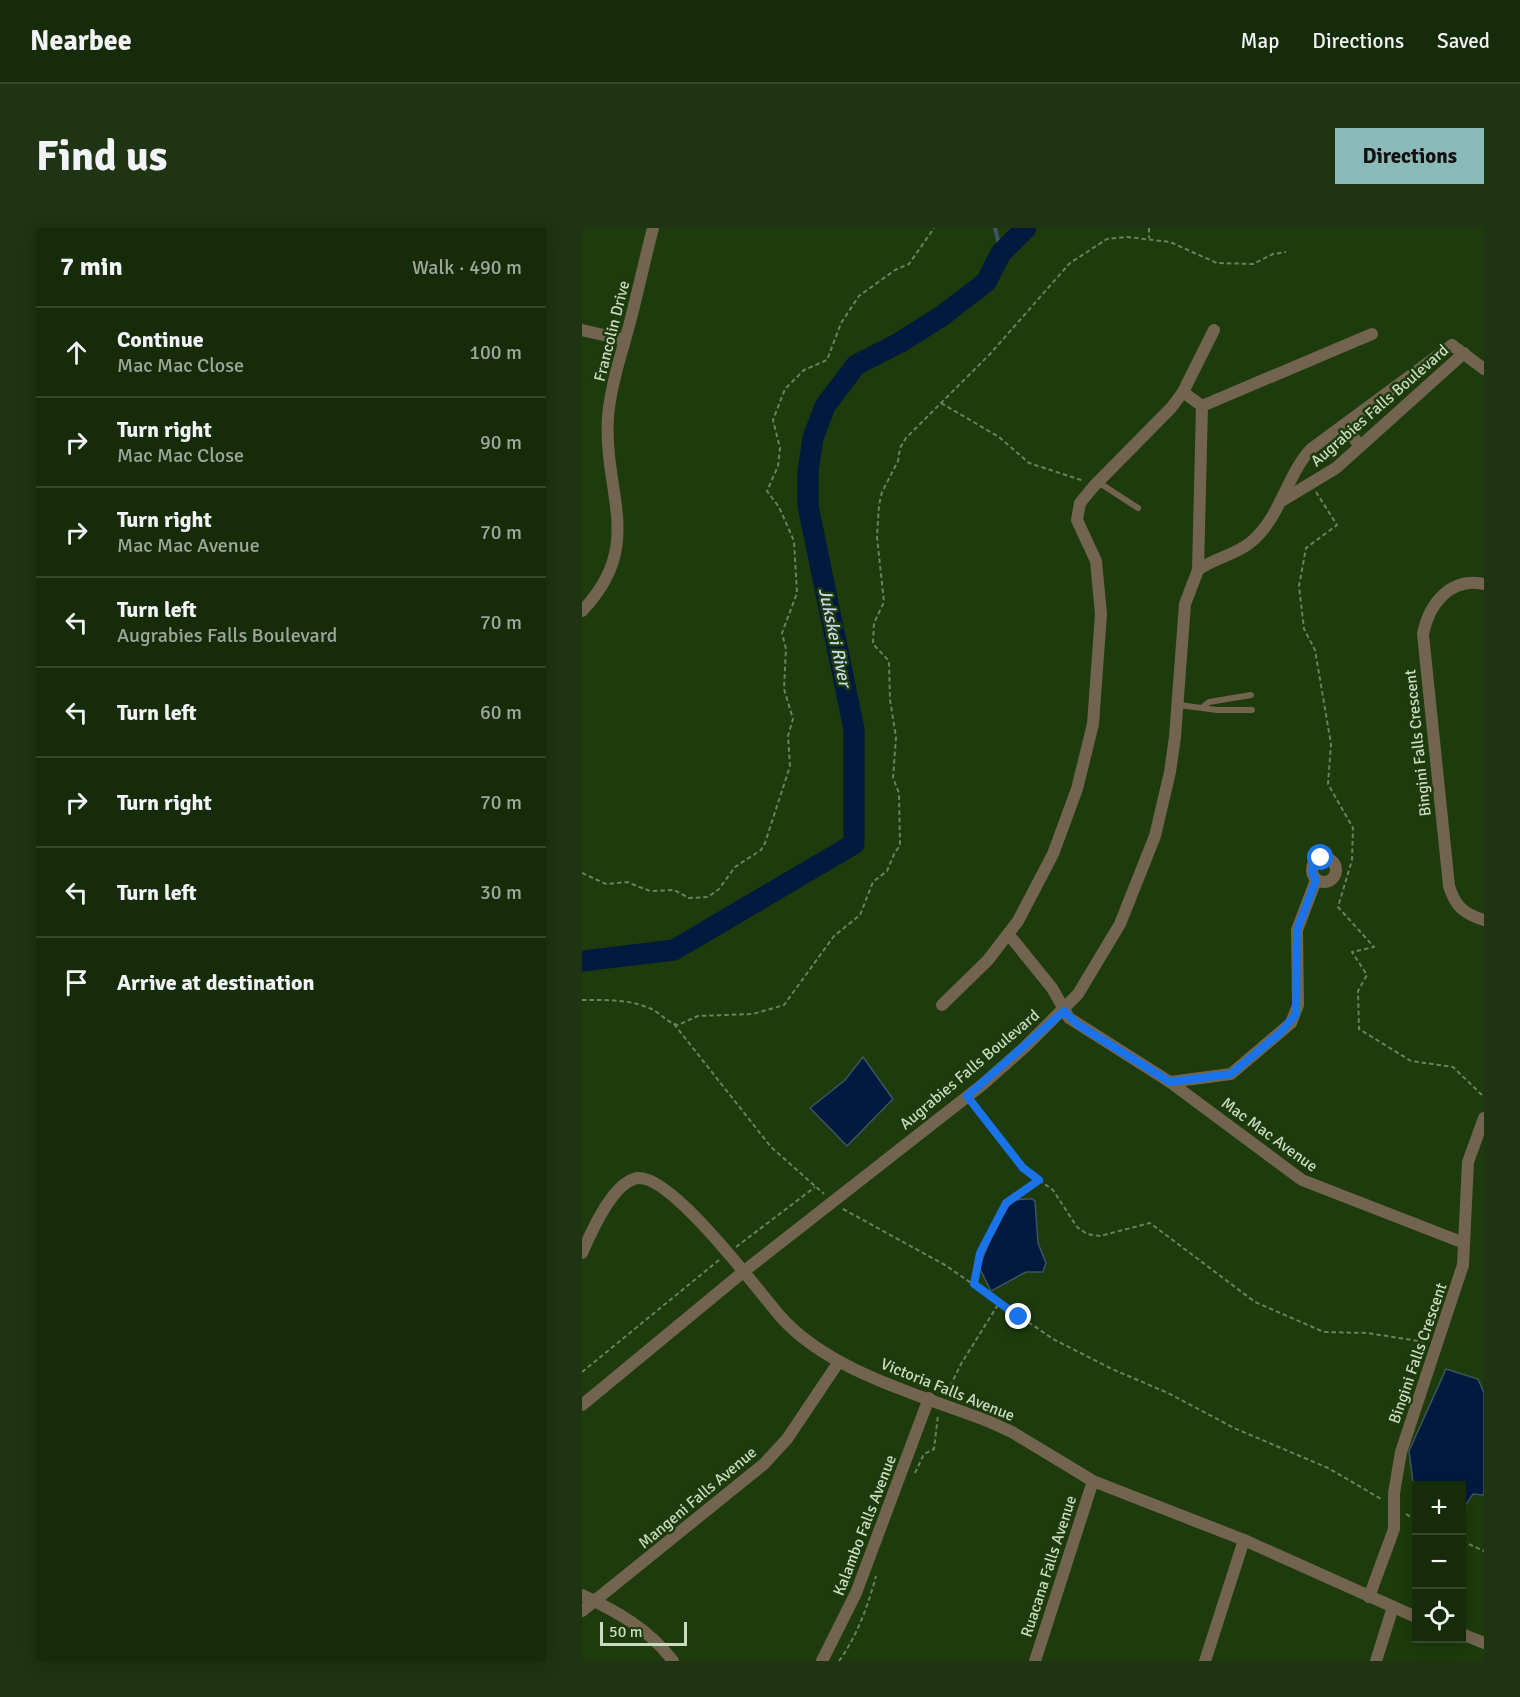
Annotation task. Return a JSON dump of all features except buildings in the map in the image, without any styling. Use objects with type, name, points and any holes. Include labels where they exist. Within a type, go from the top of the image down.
[{"type":"street","name":"Francolin Drive","points":[[582,611],[603,585],[616,555],[619,536],[609,466],[608,414],[653,228]]},
{"type":"street","points":[[582,330],[625,340]]},
{"type":"street","points":[[942,1005],[988,960],[1009,935],[1042,877],[1061,836],[1077,789],[1093,724],[1100,644],[1099,579],[1096,561],[1077,520],[1077,512],[1084,495],[1156,426],[1184,392],[1214,330]]},
{"type":"street","points":[[1202,406],[1372,334]]},
{"type":"street","name":"Augrabies Falls Boulevard","points":[[582,1405],[743,1272],[967,1096],[1064,1011],[1105,952],[1146,864],[1170,772],[1179,705],[1185,604],[1198,570],[1251,542],[1283,500],[1299,462],[1311,449],[1452,345],[1464,352],[1336,468],[1283,500]]},
{"type":"street","points":[[1464,352],[1484,369]]},
{"type":"street","points":[[1184,392],[1202,406]]},
{"type":"street","points":[[1198,570],[1202,406]]},
{"type":"street","points":[[1344,425],[1360,446]]},
{"type":"street","name":"Bingini Falls Crescent","points":[[1484,584],[1460,584],[1446,592],[1434,603],[1427,616],[1423,634],[1449,886],[1457,906],[1466,913],[1484,920]]},
{"type":"street","points":[[1170,1082],[1231,1074],[1291,1023],[1298,1005],[1297,930],[1316,880]]},
{"type":"street","name":"Mac Mac Avenue","points":[[1009,935],[1053,988],[1064,1011],[1077,1024],[1170,1082],[1302,1180],[1464,1243]]},
{"type":"street","name":"Bingini Falls Crescent","points":[[1369,1597],[1394,1529],[1394,1493],[1401,1452],[1459,1282],[1464,1243],[1468,1162],[1484,1118]]},
{"type":"street","name":"Victoria Falls Avenue","points":[[582,1253],[615,1194],[627,1183],[637,1178],[658,1183],[669,1191],[727,1254],[782,1318],[809,1343],[838,1363],[1012,1432],[1093,1481],[1244,1540],[1412,1615]]},
{"type":"street","name":"Mangeni Falls Avenue","points":[[582,1611],[764,1464],[787,1439],[838,1363]]},
{"type":"street","name":"Kalambo Falls Avenue","points":[[822,1661],[856,1593],[929,1398]]},
{"type":"street","name":"Ruacana Falls Avenue","points":[[1035,1661],[1093,1481]]},
{"type":"street","points":[[1205,1661],[1244,1540]]},
{"type":"street","points":[[582,1595],[635,1622],[657,1640],[673,1661]]},
{"type":"street","points":[[1376,1661],[1393,1608]]},
{"type":"street","points":[[1466,1636],[1484,1643]]},
{"type":"lane","points":[[1096,484],[1138,508]]},
{"type":"lane","points":[[1204,706],[1209,702],[1251,695]]},
{"type":"lane","points":[[1179,705],[1204,706],[1217,710],[1252,710]]},
{"type":"path","points":[[582,873],[606,885],[627,882],[655,892],[674,890],[689,898],[708,897],[719,889],[735,867],[761,850],[765,843],[790,766],[788,742],[793,719],[784,689],[786,649],[782,633],[797,593],[794,540],[779,507],[767,491],[776,474],[780,453],[773,420],[787,385],[804,370],[827,360],[841,323],[860,296],[895,270],[909,264],[934,228]]},
{"type":"path","points":[[1149,228],[1149,238]]},
{"type":"path","points":[[674,1024],[683,1024],[698,1016],[753,1014],[784,1005],[834,936],[860,915],[873,882],[888,870],[900,846],[899,793],[893,778],[896,737],[890,700],[889,661],[873,645],[874,623],[884,602],[877,537],[879,505],[882,492],[894,470],[906,438],[990,354],[1070,263],[1107,239],[1149,238],[1170,242],[1217,263],[1253,264],[1273,254],[1286,252]]},
{"type":"path","points":[[941,403],[999,437],[1029,463],[1096,484]]},
{"type":"path","points":[[1310,484],[1337,525],[1306,548],[1299,586],[1304,629],[1315,650],[1331,744],[1328,784],[1353,828],[1352,860],[1338,907],[1374,947],[1352,952],[1367,975],[1358,992],[1359,1029],[1411,1061],[1453,1067],[1484,1097]]},
{"type":"path","points":[[582,1000],[611,1000],[639,1004],[656,1011],[674,1024],[758,1132],[786,1163],[853,1215],[937,1260],[1075,1351],[1168,1393],[1234,1428],[1328,1468],[1412,1518]]},
{"type":"path","points":[[967,1096],[1023,1168],[1053,1190],[1077,1227],[1087,1234],[1100,1236],[1150,1223],[1255,1302],[1324,1332],[1367,1333],[1438,1344]]},
{"type":"path","points":[[974,1284],[980,1253],[1006,1203],[1039,1180]]},
{"type":"path","points":[[582,1372],[727,1254],[815,1187]]},
{"type":"path","points":[[942,1402],[961,1364],[999,1303]]},
{"type":"path","points":[[911,1480],[924,1454],[934,1449],[938,1411]]},
{"type":"path","points":[[1466,1543],[1484,1551]]},
{"type":"path","points":[[839,1661],[848,1648],[869,1602],[878,1569]]},
{"type":"water","points":[[863,1057],[893,1099],[847,1146],[810,1108],[845,1080]]},
{"type":"water","points":[[1019,1199],[1035,1201],[1038,1243],[1046,1263],[1043,1272],[1026,1272],[991,1291],[979,1267],[994,1232],[1003,1214],[1013,1202]]},
{"type":"water","points":[[1446,1369],[1478,1379],[1484,1393],[1484,1495],[1473,1494],[1466,1504],[1466,1481],[1413,1481],[1409,1451]]},
{"type":"waterway","points":[[995,228],[1001,253]]},
{"type":"waterway","name":"Jukskei River","points":[[582,961],[674,950],[854,844],[854,729],[808,506],[808,471],[813,438],[825,406],[856,365],[899,343],[942,316],[986,282],[1001,253],[1026,228]]},
{"type":"route","points":[[1019,1317],[974,1284],[976,1266],[980,1253],[1006,1203],[1039,1180],[1023,1168],[967,1096],[1064,1011],[1077,1024],[1170,1082],[1231,1074],[1291,1023],[1296,1014],[1298,1005],[1297,930],[1316,880],[1312,873],[1313,866],[1321,858]]}]
